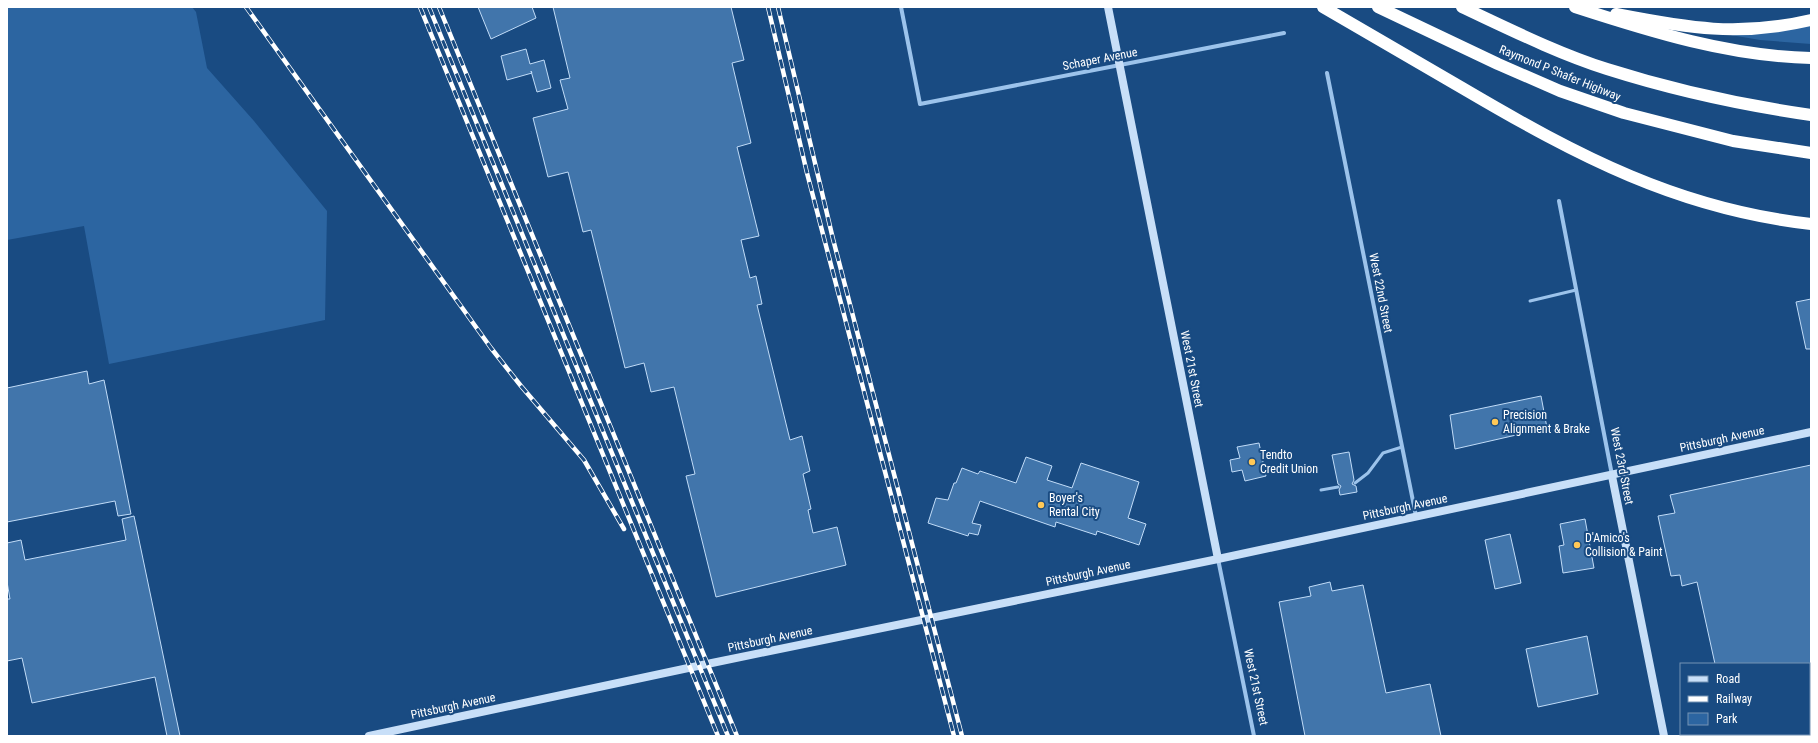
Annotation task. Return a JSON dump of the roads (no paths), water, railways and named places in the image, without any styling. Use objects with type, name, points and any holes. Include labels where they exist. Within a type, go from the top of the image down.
[{"type":"highway","points":[[1323,7],[1528,126],[1623,174],[1709,204],[1761,216],[1811,224]]},
{"type":"highway","name":"Raymond P Shafer Highway","points":[[1378,7],[1498,64],[1560,91],[1604,107],[1654,122],[1733,141],[1811,153]]},
{"type":"highway","name":"Raymond P Shafer Highway","points":[[1462,7],[1542,44],[1607,69],[1711,97],[1811,115]]},
{"type":"highway","points":[[1575,7],[1642,29],[1705,45],[1759,54],[1811,58]]},
{"type":"highway","points":[[1579,7],[1680,26],[1715,30],[1774,27],[1811,20]]},
{"type":"street","name":"Schaper Avenue","points":[[901,7],[920,104],[1284,33]]},
{"type":"street","name":"West 21st Street","points":[[1108,7],[1254,736]]},
{"type":"street","name":"West 22nd Street","points":[[1327,73],[1416,516]]},
{"type":"street","name":"West 23rd Street","points":[[1559,201],[1664,736]]},
{"type":"street","name":"Pittsburgh Avenue","points":[[369,736],[1612,476],[1811,432]]},
{"type":"lane","points":[[1530,301],[1576,290]]},
{"type":"lane","points":[[1355,483],[1368,473],[1383,453],[1402,447]]},
{"type":"lane","points":[[1321,490],[1338,487]]},
{"type":"railway","points":[[246,7],[491,348],[584,460],[624,529]]},
{"type":"railway","points":[[420,7],[718,736]]},
{"type":"railway","points":[[429,7],[728,736]]},
{"type":"railway","points":[[439,7],[737,736]]},
{"type":"railway","points":[[768,7],[807,173],[954,736]]},
{"type":"railway","points":[[778,7],[833,239],[962,736]]},
{"type":"place","name":"Precision Alignment & Brake","points":[[1495,422]]},
{"type":"place","name":"Tendto Credit Union","points":[[1252,462]]},
{"type":"place","name":"Boyer's Rental City","points":[[1041,505]]},
{"type":"place","name":"D'Amico's Collision & Paint","points":[[1577,545]]}]
